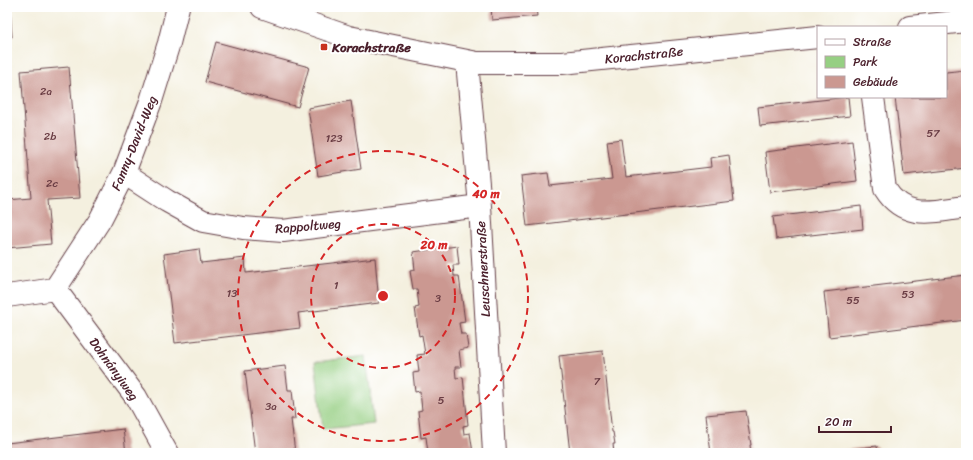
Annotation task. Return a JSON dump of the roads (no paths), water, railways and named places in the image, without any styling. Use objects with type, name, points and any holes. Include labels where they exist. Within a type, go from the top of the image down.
[{"type":"street","name":"Fanny-David-Weg","points":[[56,289],[100,220],[124,174],[151,101],[169,43],[178,7]]},
{"type":"street","name":"Korachstraße","points":[[262,7],[349,37],[467,62],[562,63],[817,37]]},
{"type":"street","points":[[919,26],[966,21]]},
{"type":"street","name":"Leuschnerstraße","points":[[467,62],[480,206],[494,453]]},
{"type":"street","points":[[873,98],[885,189],[892,199],[901,207],[923,212],[966,207]]},
{"type":"street","name":"Rappoltweg","points":[[124,174],[166,201],[203,221],[243,228],[283,231],[480,206]]},
{"type":"street","points":[[7,296],[56,289]]},
{"type":"street","name":"Dohnányiweg","points":[[56,289],[136,397],[167,453]]},
{"type":"place","name":"Korachstraße","points":[[324,47]]}]
